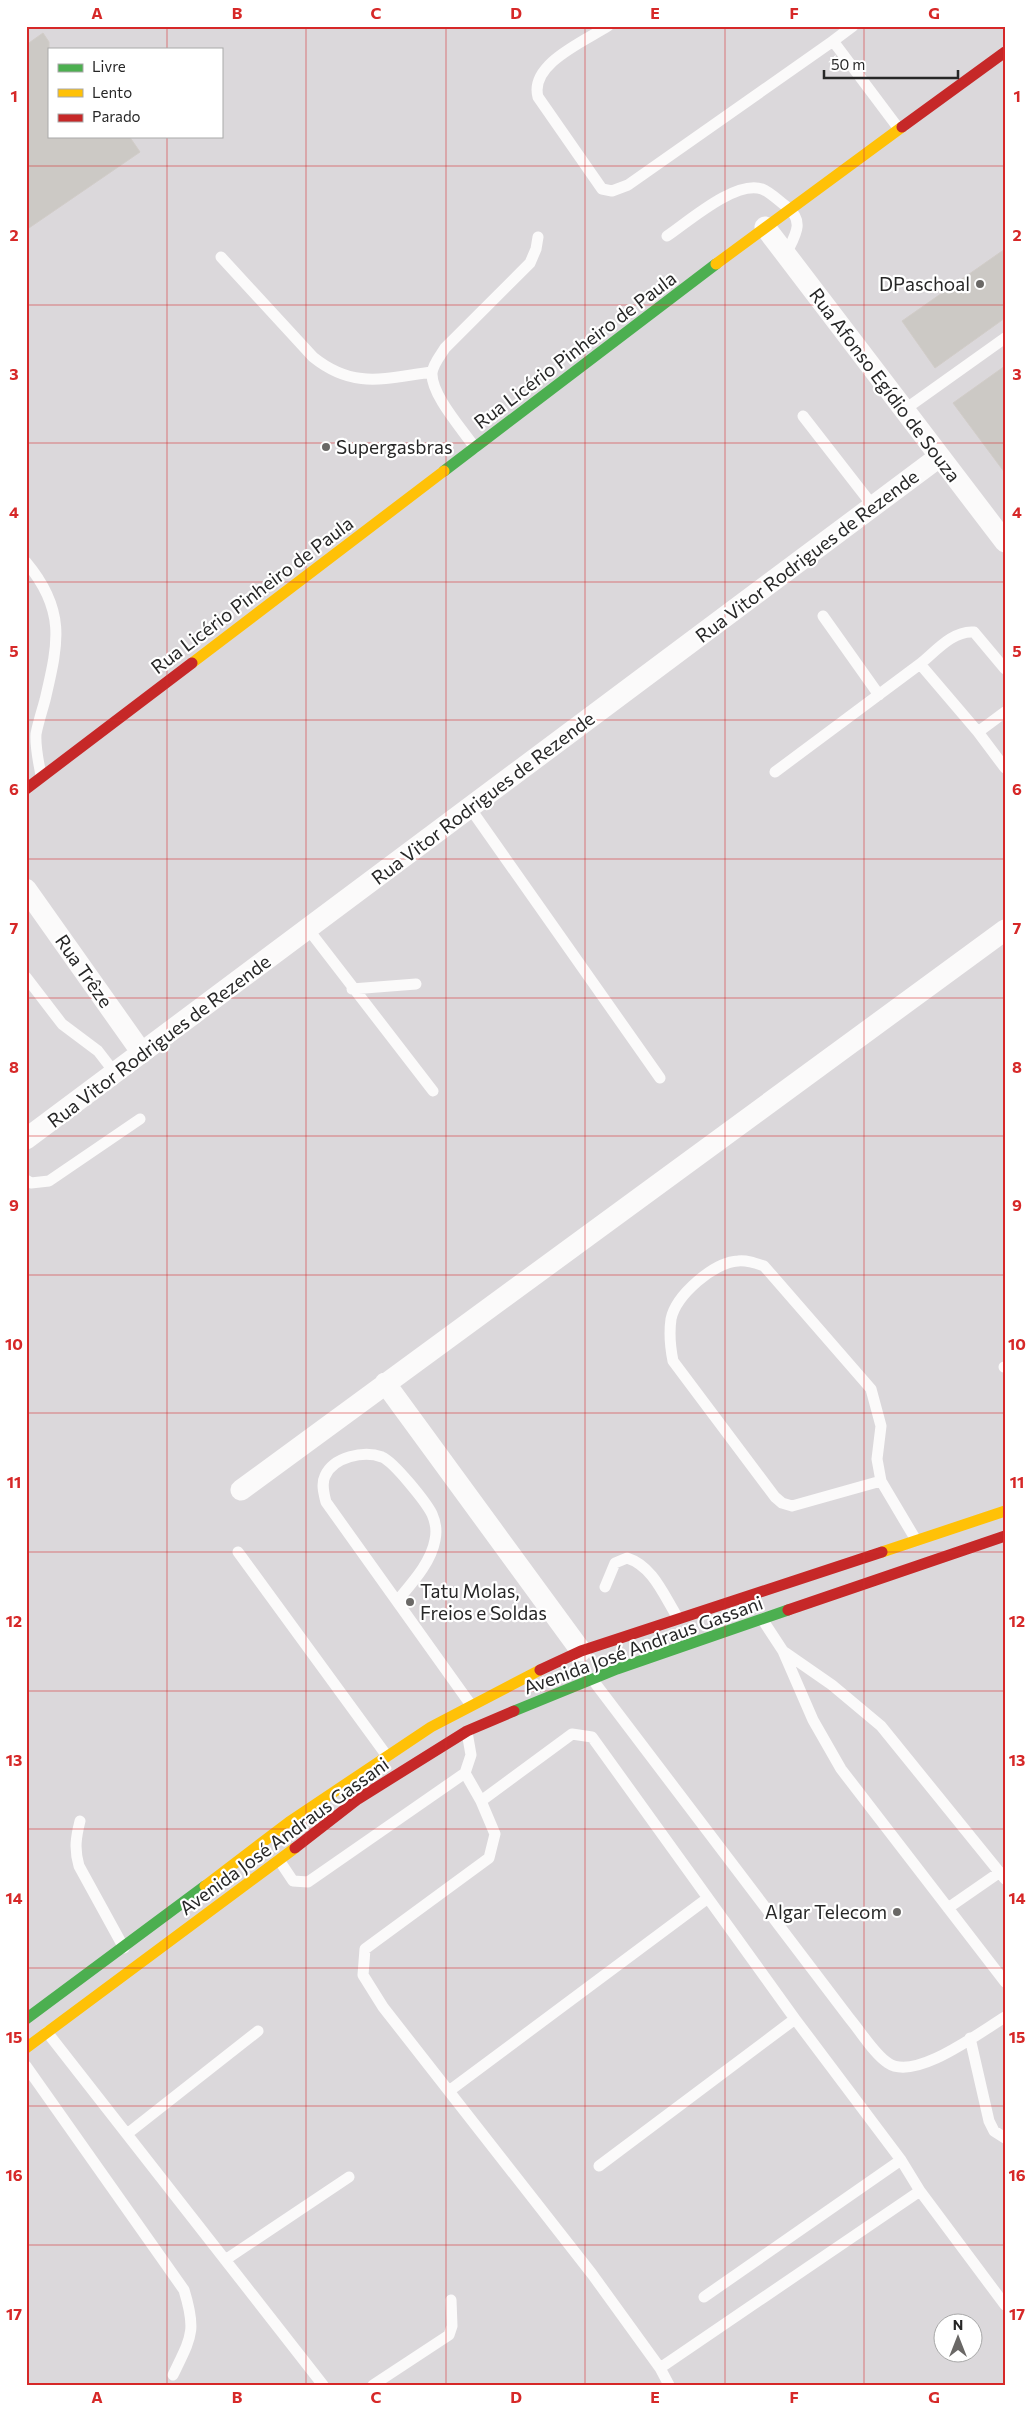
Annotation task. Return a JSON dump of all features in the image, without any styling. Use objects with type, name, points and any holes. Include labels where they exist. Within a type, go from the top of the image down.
[{"type":"main road","name":"Rua Licério Pinheiro de Paula","points":[[26,790],[765,227],[1005,52]]},
{"type":"main road","name":"Avenida José Andraus Gassani","points":[[26,2048],[279,1861],[358,1799],[467,1731],[592,1679],[762,1619],[776,1600],[916,1540],[1005,1511]]},
{"type":"main road","name":"Avenida José Andraus Gassani","points":[[28,2018],[266,1840],[431,1727],[471,1705],[581,1651],[679,1620],[776,1600],[1005,1536]]},
{"type":"main road","points":[[28,2018],[46,2033]]},
{"type":"street","name":"Rua Afonso Egídio de Souza","points":[[765,227],[1005,542]]},
{"type":"street","name":"Rua Vitor Rodrigues de Rezende","points":[[26,1139],[939,457]]},
{"type":"street","name":"Rua Trêze","points":[[26,889],[142,1053]]},
{"type":"street","points":[[241,1490],[1005,930]]},
{"type":"street","points":[[385,1383],[581,1651]]},
{"type":"lane","points":[[608,26],[545,66],[537,79],[536,88],[538,96],[602,189],[612,191],[628,185],[853,26]]},
{"type":"lane","points":[[833,41],[899,129]]},
{"type":"lane","points":[[667,236],[723,198],[750,189],[762,189],[790,209],[797,218],[799,229],[786,254]]},
{"type":"lane","points":[[475,448],[440,398],[433,384],[432,372],[436,360],[445,348],[530,263],[538,237]]},
{"type":"lane","points":[[221,257],[313,357],[330,370],[347,377],[373,379],[432,372]]},
{"type":"lane","points":[[904,410],[1005,338]]},
{"type":"lane","points":[[803,416],[873,506]]},
{"type":"lane","points":[[26,562],[38,576],[51,604],[56,618],[57,632],[56,652],[36,734],[41,778]]},
{"type":"lane","points":[[823,616],[879,694]]},
{"type":"lane","points":[[774,772],[920,664],[958,633],[974,632],[1005,669]]},
{"type":"lane","points":[[920,664],[978,732],[1005,768]]},
{"type":"lane","points":[[978,732],[1005,712]]},
{"type":"lane","points":[[470,808],[660,1078]]},
{"type":"lane","points":[[308,929],[352,989],[432,1090]]},
{"type":"lane","points":[[26,977],[62,1024],[98,1051],[115,1073]]},
{"type":"lane","points":[[352,989],[416,984]]},
{"type":"lane","points":[[26,1180],[31,1183],[49,1180],[140,1119]]},
{"type":"lane","points":[[881,1482],[792,1506],[782,1503],[774,1497],[673,1361],[669,1340],[672,1317],[680,1300],[704,1276],[721,1264],[737,1261],[751,1262],[764,1266],[871,1389],[881,1426],[877,1459],[881,1482],[916,1540]]},
{"type":"lane","points":[[397,1601],[423,1568],[435,1543],[436,1527],[432,1513],[397,1468],[382,1457],[367,1454],[347,1458],[334,1464],[325,1476],[323,1489],[326,1502],[471,1705]]},
{"type":"lane","points":[[238,1552],[387,1756]]},
{"type":"lane","points":[[605,1587],[615,1563],[627,1558],[635,1560],[652,1575],[679,1620]]},
{"type":"lane","points":[[762,1619],[783,1651],[800,1695],[841,1769],[1005,1982]]},
{"type":"lane","points":[[783,1651],[832,1685],[881,1726],[1002,1876],[948,1908]]},
{"type":"lane","points":[[592,1679],[850,2019],[887,2063],[898,2068],[923,2065],[1005,2017]]},
{"type":"lane","points":[[266,1840],[293,1881],[308,1882],[465,1773],[471,1755],[467,1731]]},
{"type":"lane","points":[[481,1801],[572,1734],[592,1737],[795,2019],[901,2160],[920,2190],[1005,2305]]},
{"type":"lane","points":[[465,1773],[481,1801],[495,1834],[489,1858],[365,1949],[363,1975],[384,2007],[592,2274],[660,2368],[669,2385]]},
{"type":"lane","points":[[80,1821],[75,1840],[75,1853],[79,1866],[124,1948]]},
{"type":"lane","points":[[449,2091],[708,1898]]},
{"type":"lane","points":[[599,2166],[795,2019]]},
{"type":"lane","points":[[128,2134],[258,2032]]},
{"type":"lane","points":[[46,2033],[128,2134],[323,2385]]},
{"type":"lane","points":[[970,2038],[988,2121],[994,2131],[1005,2138]]},
{"type":"lane","points":[[26,2066],[184,2290],[191,2311],[192,2334],[173,2375]]},
{"type":"lane","points":[[704,2297],[901,2160]]},
{"type":"lane","points":[[225,2260],[349,2177]]},
{"type":"lane","points":[[660,2368],[920,2190]]},
{"type":"lane","points":[[373,2385],[449,2335],[452,2326],[451,2300]]},
{"type":"shaded area","points":[[26,26],[1005,26],[1005,2385],[26,2385]]},
{"type":"building","points":[[43,33],[49,42],[48,138],[130,138],[140,152],[26,230],[26,45]]},
{"type":"building","name":"DPaschoal","points":[[1005,249],[1005,318],[935,368],[902,321]]},
{"type":"building","points":[[1005,366],[1005,473],[953,403]]},
{"type":"traffic: fast","points":[[444,471],[716,264]]},
{"type":"traffic: fast","points":[[514,1711],[617,1669],[788,1610]]},
{"type":"traffic: fast","points":[[26,2019],[205,1886]]},
{"type":"traffic: slow","points":[[716,264],[902,127]]},
{"type":"traffic: slow","points":[[192,663],[444,471]]},
{"type":"traffic: slow","points":[[882,1552],[1005,1511]]},
{"type":"traffic: slow","points":[[205,1886],[289,1822],[431,1727],[540,1670]]},
{"type":"traffic: slow","points":[[26,2048],[295,1848]]},
{"type":"traffic: jam","points":[[902,127],[1005,52]]},
{"type":"traffic: jam","points":[[26,789],[192,663]]},
{"type":"traffic: jam","points":[[788,1610],[1005,1536]]},
{"type":"traffic: jam","points":[[540,1670],[581,1651],[882,1552]]},
{"type":"traffic: jam","points":[[295,1848],[358,1799],[467,1731],[514,1711]]},
{"type":"place","name":"DPaschoal","points":[[980,284]]},
{"type":"place","name":"Supergasbras","points":[[326,447]]},
{"type":"place","name":"Tatu Molas, Freios e Soldas","points":[[410,1602]]},
{"type":"place","name":"Algar Telecom","points":[[897,1912]]}]
